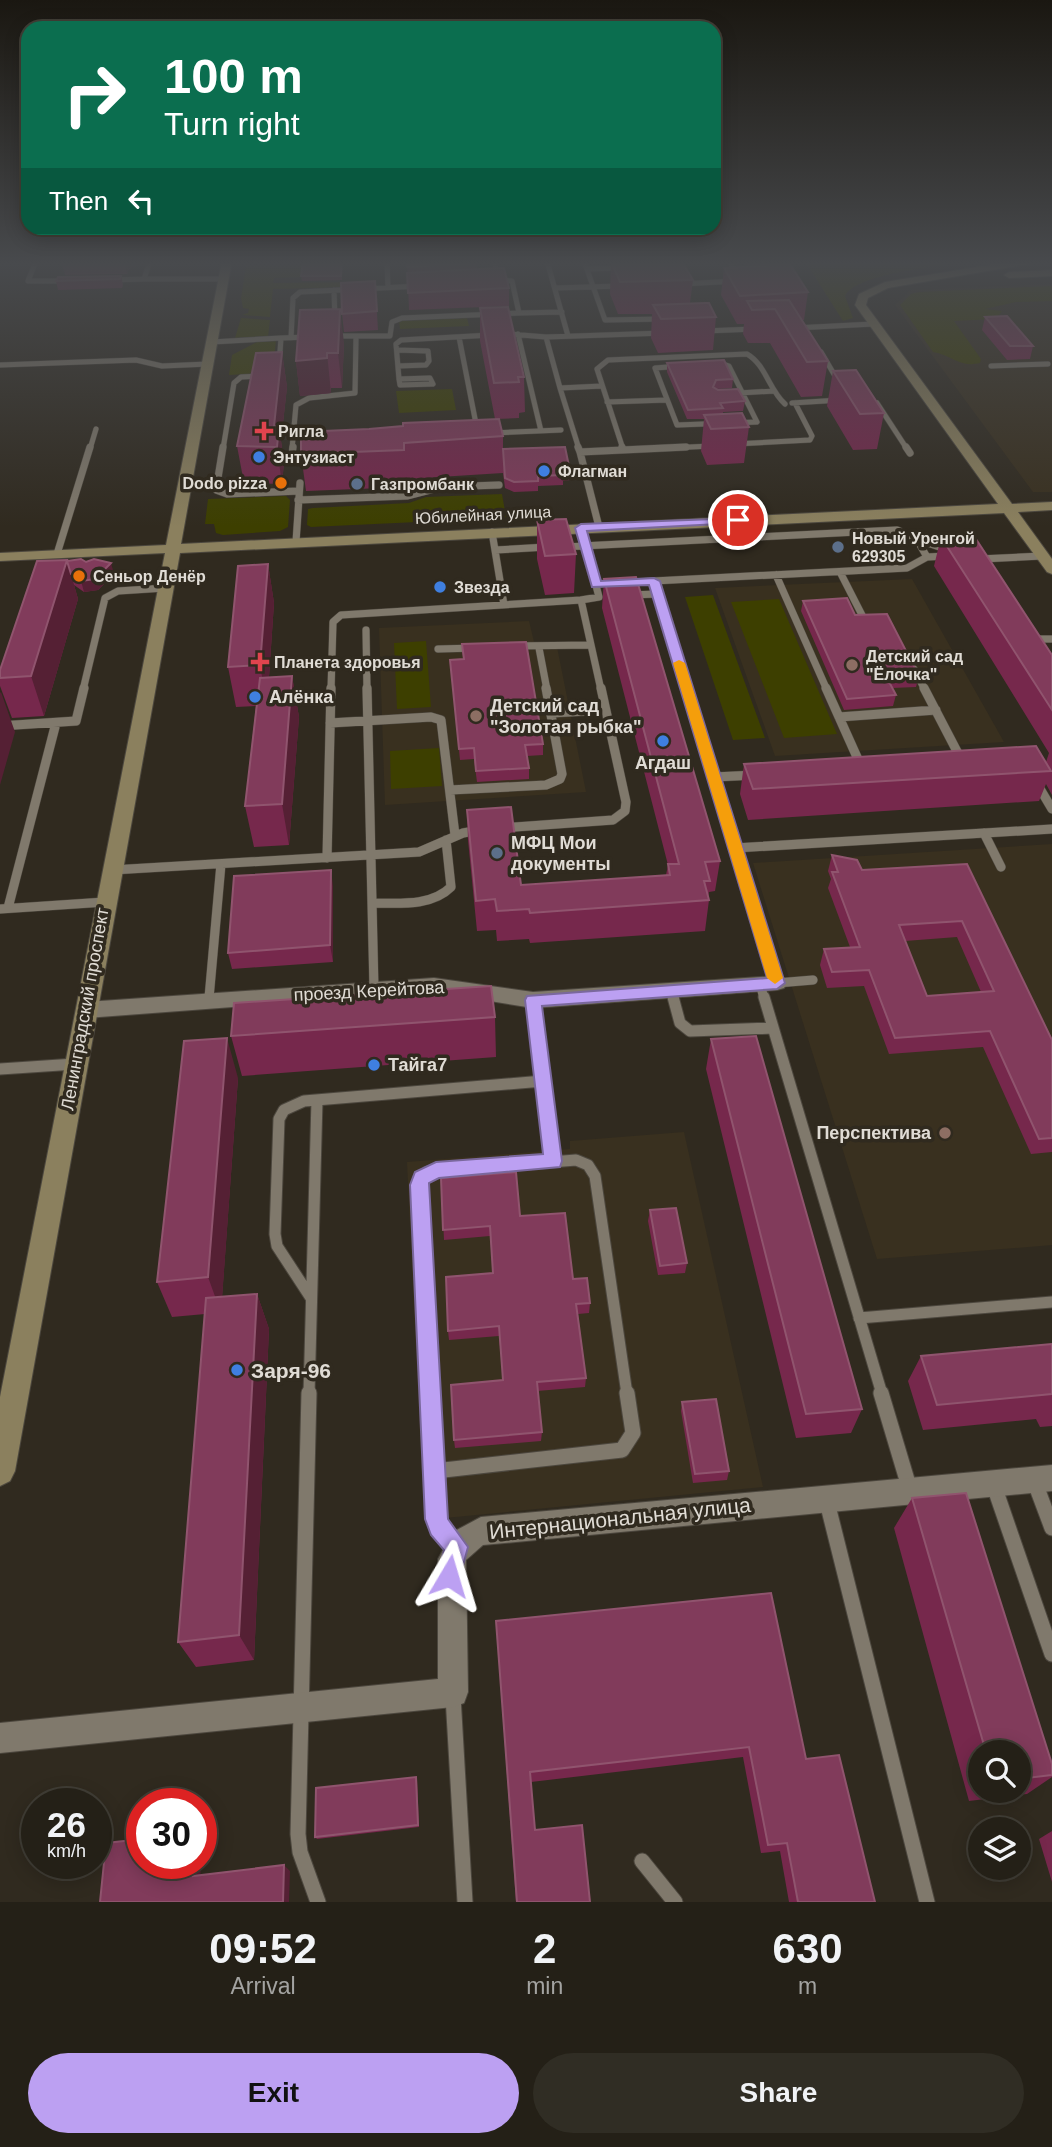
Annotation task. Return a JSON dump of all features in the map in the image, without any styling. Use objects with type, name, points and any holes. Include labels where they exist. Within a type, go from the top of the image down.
[{"type":"main road","name":"Ленинградский проспект","points":[[0,1471],[211,350]]},
{"type":"main road","points":[[892,350],[1052,569]]},
{"type":"main road","name":"Юбилейная улица","points":[[0,557],[1052,506]]},
{"type":"street","name":"проезд Керейтова","points":[[86,1010],[374,989],[455,987],[533,1000],[769,984]]},
{"type":"street","name":"Интернациональная улица","points":[[457,1547],[465,1538],[498,1528],[1043,1478]]},
{"type":"street","points":[[0,1738],[453,1692],[449,1576],[457,1547]]},
{"type":"lane","points":[[279,350],[274,374],[241,377],[234,383],[216,490],[227,494],[299,491]]},
{"type":"lane","points":[[326,459],[302,460],[292,455],[296,405],[304,400],[343,397],[355,393],[356,350]]},
{"type":"lane","points":[[399,379],[429,378],[433,384],[404,387],[400,385],[399,379],[397,350],[403,350]]},
{"type":"lane","points":[[398,366],[426,365],[429,361],[426,350]]},
{"type":"lane","points":[[461,350],[477,429],[492,433],[561,430]]},
{"type":"lane","points":[[522,350],[541,431]]},
{"type":"lane","points":[[550,350],[599,527]]},
{"type":"lane","points":[[819,350],[838,380],[847,388]]},
{"type":"lane","points":[[623,450],[597,369],[608,360],[740,353],[756,359],[774,391],[785,404],[801,414]]},
{"type":"lane","points":[[0,365],[136,360],[162,366],[208,365]]},
{"type":"lane","points":[[991,366],[1048,364]]},
{"type":"lane","points":[[727,365],[757,420],[755,423],[679,426],[667,400],[654,369],[657,366],[727,365]]},
{"type":"lane","points":[[560,388],[602,386]]},
{"type":"lane","points":[[730,393],[774,391]]},
{"type":"lane","points":[[870,396],[910,453]]},
{"type":"lane","points":[[785,404],[850,399]]},
{"type":"lane","points":[[607,402],[667,400]]},
{"type":"lane","points":[[729,445],[810,440],[813,436],[795,403]]},
{"type":"lane","points":[[57,554],[96,429]]},
{"type":"lane","points":[[580,452],[716,445]]},
{"type":"lane","points":[[301,469],[302,460]]},
{"type":"lane","points":[[296,542],[300,483]]},
{"type":"lane","points":[[298,500],[407,495],[442,487],[499,485]]},
{"type":"lane","points":[[581,528],[599,597]]},
{"type":"lane","points":[[495,550],[897,530],[964,555],[927,556],[907,568],[596,584]]},
{"type":"lane","points":[[492,532],[504,605]]},
{"type":"lane","points":[[916,538],[927,556]]},
{"type":"lane","points":[[987,570],[976,558],[1042,555]]},
{"type":"lane","points":[[840,572],[862,615]]},
{"type":"lane","points":[[776,575],[863,768]]},
{"type":"lane","points":[[654,581],[735,848],[769,984],[773,1028],[910,1491]]},
{"type":"lane","points":[[0,726],[76,721],[105,598],[118,591],[165,589]]},
{"type":"lane","points":[[622,596],[657,594]]},
{"type":"lane","points":[[327,858],[335,618],[348,614],[611,596]]},
{"type":"lane","points":[[111,870],[419,852],[469,830],[613,820],[625,811],[626,802],[581,600]]},
{"type":"lane","points":[[1025,628],[1039,649]]},
{"type":"lane","points":[[366,630],[374,989]]},
{"type":"lane","points":[[1032,639],[1052,639]]},
{"type":"lane","points":[[506,646],[539,648],[591,645]]},
{"type":"lane","points":[[438,649],[493,647]]},
{"type":"lane","points":[[450,790],[546,785],[560,779],[562,774],[539,648]]},
{"type":"lane","points":[[910,662],[963,762]]},
{"type":"lane","points":[[551,713],[606,710]]},
{"type":"lane","points":[[839,716],[936,710]]},
{"type":"lane","points":[[330,723],[431,717],[441,720],[450,790],[451,887],[448,892],[435,899],[372,903]]},
{"type":"lane","points":[[56,723],[4,908],[105,902]]},
{"type":"lane","points":[[951,763],[975,762]]},
{"type":"lane","points":[[849,769],[875,768]]},
{"type":"lane","points":[[1029,769],[1052,809]]},
{"type":"lane","points":[[714,777],[768,774]]},
{"type":"lane","points":[[735,848],[1052,829]]},
{"type":"lane","points":[[984,833],[1001,867]]},
{"type":"lane","points":[[209,1001],[221,864]]},
{"type":"lane","points":[[769,984],[813,980]]},
{"type":"lane","points":[[671,991],[680,1023],[690,1031],[773,1028]]},
{"type":"lane","points":[[533,1000],[553,1161]]},
{"type":"lane","points":[[0,1069],[75,1064]]},
{"type":"lane","points":[[312,1298],[277,1246],[275,1234],[279,1119],[294,1103],[543,1081]]},
{"type":"lane","points":[[317,1100],[298,1834],[300,1852],[318,1902]]},
{"type":"lane","points":[[435,1471],[613,1453],[622,1450],[633,1433],[595,1176],[591,1167],[583,1162],[553,1161],[436,1170],[422,1178],[419,1185],[435,1471],[439,1527],[457,1547]]},
{"type":"lane","points":[[859,1318],[1052,1302]]},
{"type":"lane","points":[[1043,1478],[1052,1528]]},
{"type":"lane","points":[[993,1483],[1052,1654]]},
{"type":"lane","points":[[826,1498],[927,1902]]},
{"type":"lane","points":[[453,1692],[465,1902]]},
{"type":"lane","points":[[642,1861],[675,1902]]},
{"type":"shaded area","points":[[242,350],[275,350],[273,370],[267,373],[229,375],[232,355]]},
{"type":"shaded area","points":[[928,350],[1052,350],[1052,492],[1033,492]]},
{"type":"shaded area","points":[[931,350],[974,350],[981,359],[980,363],[966,364]]},
{"type":"shaded area","points":[[452,389],[456,410],[399,413],[396,391]]},
{"type":"shaded area","points":[[502,494],[506,517],[502,518],[311,527],[307,525],[308,509],[313,508],[409,503],[426,497]]},
{"type":"shaded area","points":[[286,496],[290,500],[288,527],[280,531],[223,535],[216,533],[214,524],[205,524],[208,499]]},
{"type":"shaded area","name":"Детский сад \"Ёлочка\"","points":[[912,579],[1004,742],[775,756],[715,588]]},
{"type":"shaded area","points":[[713,595],[765,738],[733,740],[685,597]]},
{"type":"shaded area","points":[[779,599],[837,734],[784,738],[731,602]]},
{"type":"shaded area","name":"Детский сад \"Золотая рыбка\"","points":[[529,621],[534,642],[556,642],[586,792],[385,805],[379,628]]},
{"type":"shaded area","points":[[426,641],[431,707],[397,709],[394,643]]},
{"type":"shaded area","points":[[439,748],[442,786],[391,789],[390,751]]},
{"type":"shaded area","name":"Перспектива","points":[[1052,844],[1052,1245],[877,1259],[753,863]]},
{"type":"shaded area","points":[[684,1132],[763,1487],[424,1520],[407,1162],[570,1149],[570,1141]]},
{"type":"building","points":[[297,350],[338,350],[338,353],[327,353],[327,358],[296,361]]},
{"type":"building","points":[[488,350],[518,350],[524,377],[518,377],[519,382],[494,383]]},
{"type":"building","points":[[800,350],[821,350],[828,361],[807,362]]},
{"type":"building","points":[[282,352],[274,426],[279,426],[277,447],[237,446],[256,353]]},
{"type":"building","points":[[724,360],[733,379],[716,380],[713,387],[718,390],[738,389],[745,401],[720,403],[723,408],[688,410],[667,363]]},
{"type":"building","points":[[856,370],[884,413],[860,414],[833,371]]},
{"type":"building","points":[[742,413],[749,427],[711,429],[704,415]]},
{"type":"building","points":[[499,419],[503,436],[404,443],[404,450],[301,454],[301,432],[403,426],[403,423]]},
{"type":"building","points":[[565,447],[570,471],[562,471],[563,475],[538,476],[538,481],[514,482],[505,478],[503,449]]},
{"type":"building","points":[[566,519],[576,554],[545,556],[537,520]]},
{"type":"building","points":[[974,536],[1052,655],[1052,710],[941,537]]},
{"type":"building","points":[[81,559],[86,562],[94,559],[111,563],[95,579],[81,581],[71,574],[67,561]]},
{"type":"building","points":[[67,560],[31,676],[0,678],[0,670],[37,561]]},
{"type":"building","points":[[268,564],[260,665],[228,667],[238,566]]},
{"type":"building","points":[[636,577],[720,861],[705,862],[710,881],[704,881],[709,900],[530,913],[529,909],[497,911],[495,899],[476,901],[467,810],[511,807],[521,885],[670,875],[668,864],[679,864],[604,579]]},
{"type":"building","points":[[847,598],[855,615],[887,614],[919,676],[887,678],[896,695],[847,699],[803,601]]},
{"type":"building","points":[[526,642],[543,744],[525,745],[529,768],[476,771],[474,748],[459,749],[450,660],[464,659],[462,644]]},
{"type":"building","points":[[292,676],[282,804],[245,806],[260,678]]},
{"type":"building","points":[[1036,746],[1051,771],[753,789],[744,764]]},
{"type":"building","points":[[832,855],[857,860],[862,870],[967,864],[1052,1040],[1052,1138],[1039,1139],[990,1031],[895,1038],[869,970],[832,972],[824,949],[860,947],[832,872],[838,872]],"holes":[[[962,921],[994,991],[927,996],[899,925]]]},
{"type":"building","points":[[331,870],[330,945],[228,953],[234,876]]},
{"type":"building","points":[[491,986],[495,1017],[231,1036],[234,1003]]},
{"type":"building","points":[[756,1036],[862,1409],[806,1414],[711,1039]]},
{"type":"building","points":[[227,1038],[208,1277],[157,1282],[184,1041]]},
{"type":"building","points":[[516,1172],[520,1216],[565,1213],[573,1279],[587,1278],[590,1303],[576,1304],[586,1378],[537,1382],[542,1432],[454,1440],[451,1385],[503,1380],[499,1326],[448,1331],[446,1277],[493,1273],[490,1226],[443,1230],[441,1178]]},
{"type":"building","points":[[676,1208],[687,1263],[660,1266],[650,1210]]},
{"type":"building","points":[[257,1294],[239,1635],[178,1642],[206,1298]]},
{"type":"building","points":[[1052,1344],[1052,1394],[937,1405],[921,1356]]},
{"type":"building","points":[[716,1399],[729,1471],[695,1474],[682,1402]]},
{"type":"building","points":[[966,1493],[1052,1764],[1052,1775],[1031,1777],[1031,1740],[983,1740],[912,1498]]},
{"type":"building","points":[[771,1593],[806,1759],[839,1755],[875,1902],[798,1902],[787,1843],[768,1845],[749,1747],[530,1772],[535,1830],[582,1825],[590,1902],[517,1902],[496,1621]]},
{"type":"building","points":[[416,1777],[418,1825],[315,1837],[316,1788]]},
{"type":"building","points":[[126,1841],[126,1879],[217,1879],[217,1873],[284,1865],[283,1902],[100,1902],[102,1879],[112,1879],[112,1842]]},
{"type":"slow traffic","points":[[679,663],[775,978]]},
{"type":"place","name":"Ригла","points":[[264,431]]},
{"type":"place","name":"Энтузиаст","points":[[259,457]]},
{"type":"place","name":"Флагман","points":[[544,471]]},
{"type":"place","name":"Dodo pizza","points":[[281,483]]},
{"type":"place","name":"Газпромбанк","points":[[357,484]]},
{"type":"place","name":"Новый Уренгой 629305","points":[[838,547]]},
{"type":"place","name":"Сеньор Денёр","points":[[79,576]]},
{"type":"place","name":"Звезда","points":[[440,587]]},
{"type":"place","name":"Планета здоровья","points":[[260,662]]},
{"type":"place","name":"Детский сад \"Ёлочка\"","points":[[852,665]]},
{"type":"place","name":"Алёнка","points":[[255,697]]},
{"type":"place","name":"Детский сад \"Золотая рыбка\"","points":[[476,716]]},
{"type":"place","name":"Агдаш","points":[[663,741]]},
{"type":"place","name":"МФЦ Мои документы","points":[[497,853]]},
{"type":"place","name":"Тайга7","points":[[374,1065]]},
{"type":"place","name":"Перспектива","points":[[945,1133]]},
{"type":"place","name":"Заря-96","points":[[237,1370]]},
{"type":"route","points":[[449,1576],[457,1547],[439,1527],[437,1519],[419,1185],[422,1178],[427,1172],[436,1170],[553,1161],[533,1000],[777,983],[654,581],[596,584],[581,528],[738,520]]}]
